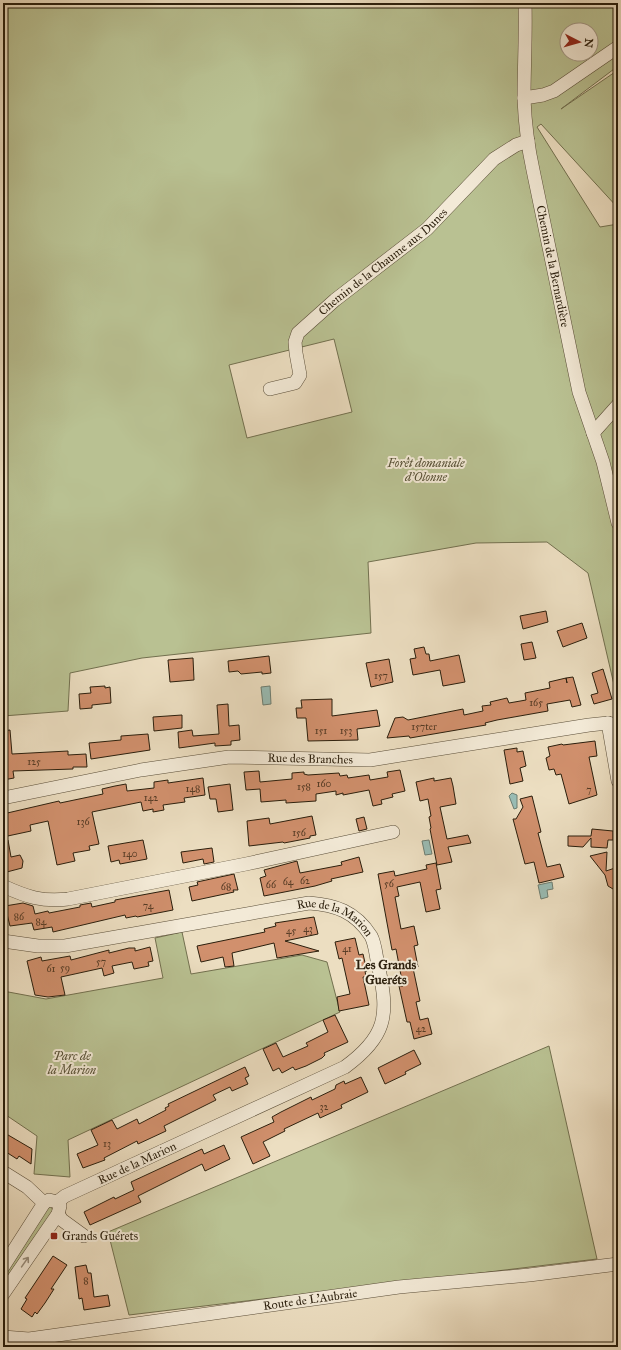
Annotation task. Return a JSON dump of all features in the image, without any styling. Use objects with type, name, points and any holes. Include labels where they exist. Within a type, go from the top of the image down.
[{"type":"street","name":"Chemin de la Bernardière","points":[[525,3],[526,36],[524,98],[528,141],[578,392],[603,462],[618,523]]},
{"type":"street","points":[[524,98],[543,95],[554,91],[618,47]]},
{"type":"street","name":"Chemin de la Chaume aux Dunes","points":[[270,389],[295,384],[300,375],[295,342],[298,333],[335,300],[427,229],[494,159],[516,145],[528,141]]},
{"type":"street","points":[[593,433],[618,406]]},
{"type":"street","points":[[613,724],[618,781]]},
{"type":"street","name":"Rue des Branches","points":[[3,798],[141,770],[229,757],[370,760],[613,724]]},
{"type":"street","points":[[3,886],[35,898],[51,901],[68,899],[246,864],[393,832]]},
{"type":"street","name":"Rue de la Marion","points":[[3,940],[38,946],[65,946],[309,903],[331,905],[347,912],[371,937],[384,992],[385,1009],[374,1041],[360,1056],[345,1067],[65,1196],[58,1208]]},
{"type":"street","points":[[3,1172],[27,1187],[44,1202]]},
{"type":"street","points":[[3,1266],[44,1202],[49,1200],[58,1208],[62,1220],[84,1236]]},
{"type":"street","points":[[3,1294],[58,1208]]},
{"type":"street","name":"Route de L'Aubraie","points":[[3,1337],[29,1339],[399,1287],[529,1275],[618,1264]]},
{"type":"green space","name":"Forêt domaniale d'Olonne","points":[[3,3],[618,3],[618,66],[561,109],[618,70],[618,208],[541,124],[537,127],[600,227],[618,224],[618,702],[588,573],[547,542],[476,543],[368,562],[371,633],[142,658],[70,673],[68,711],[3,716]],"holes":[[[334,339],[352,412],[247,438],[229,365]]]},
{"type":"green space","name":"Parc de la Marion","points":[[182,932],[191,974],[302,955],[327,962],[340,1012],[68,1140],[70,1177],[34,1174],[37,1136],[3,1113],[3,991],[46,999],[163,978],[155,938]]},
{"type":"green space","points":[[549,1046],[597,1259],[129,1315],[108,1232]]},
{"type":"green space","points":[[51,1206],[53,1211],[3,1287],[3,1275],[47,1207]]},
{"type":"water","points":[[270,686],[271,704],[263,705],[261,687]]},
{"type":"water","points":[[512,793],[517,795],[517,808],[514,809],[509,796]]},
{"type":"water","points":[[429,840],[432,854],[425,855],[422,841]]},
{"type":"water","points":[[552,882],[553,889],[547,890],[548,897],[541,899],[538,885]]},
{"type":"building","points":[[546,611],[548,622],[523,629],[520,616]]},
{"type":"building","points":[[582,623],[587,638],[563,647],[557,631]]},
{"type":"building","points":[[532,642],[536,658],[524,660],[521,644]]},
{"type":"building","points":[[424,647],[426,654],[429,654],[430,661],[459,655],[465,682],[443,686],[440,670],[413,675],[410,659],[416,658],[414,649]]},
{"type":"building","points":[[269,656],[271,673],[262,674],[262,672],[241,674],[238,671],[229,672],[228,661]]},
{"type":"building","points":[[193,658],[194,680],[170,682],[168,660]]},
{"type":"building","points":[[389,659],[393,682],[371,687],[366,663]]},
{"type":"building","points":[[603,669],[612,699],[594,704],[591,695],[598,693],[592,673]]},
{"type":"building","points":[[573,677],[581,705],[572,707],[570,700],[547,704],[548,711],[497,720],[485,723],[486,725],[410,738],[409,736],[387,738],[395,718],[403,717],[408,720],[463,709],[464,715],[483,711],[482,706],[491,705],[490,702],[507,698],[509,703],[526,700],[525,693],[550,688],[549,682]]},
{"type":"building","points":[[105,686],[105,688],[110,687],[111,703],[92,705],[92,708],[80,709],[79,694],[91,693],[90,687]]},
{"type":"building","points":[[332,699],[332,716],[377,710],[380,726],[357,729],[358,740],[308,741],[306,718],[297,718],[296,708],[302,708],[301,700]]},
{"type":"building","points":[[228,704],[229,726],[239,725],[240,740],[231,741],[231,745],[215,746],[215,743],[179,748],[178,732],[192,730],[193,736],[219,734],[217,705]]},
{"type":"building","points":[[182,715],[182,728],[154,731],[153,717]]},
{"type":"building","points":[[10,730],[12,754],[68,751],[68,755],[86,754],[87,767],[73,767],[73,769],[13,771],[14,778],[3,780],[3,731]]},
{"type":"building","points":[[148,734],[150,750],[91,759],[89,743],[121,740],[121,736]]},
{"type":"building","points":[[595,741],[597,756],[589,757],[597,795],[569,804],[561,774],[556,775],[554,769],[549,770],[546,758],[550,756],[548,747],[562,744]]},
{"type":"building","points":[[517,748],[517,752],[523,751],[526,766],[520,768],[523,781],[510,784],[504,750]]},
{"type":"building","points":[[400,770],[405,791],[392,794],[393,797],[381,800],[382,804],[373,806],[369,790],[343,795],[343,793],[336,795],[336,791],[316,794],[316,801],[286,803],[286,800],[261,802],[260,789],[246,790],[244,772],[259,771],[260,782],[292,779],[292,773],[304,772],[304,774],[308,775],[339,773],[340,776],[347,775],[348,778],[369,775],[370,780],[388,777],[387,772]]},
{"type":"building","points":[[203,778],[205,795],[184,798],[185,802],[163,805],[164,810],[153,812],[153,809],[143,811],[141,802],[92,812],[99,844],[89,846],[90,850],[73,853],[75,861],[57,865],[48,821],[30,825],[31,831],[3,837],[3,814],[59,801],[60,803],[103,794],[102,789],[126,784],[127,791],[154,788],[154,782],[168,780],[168,783]]},
{"type":"building","points":[[434,778],[434,781],[451,778],[453,786],[456,804],[440,807],[447,839],[468,835],[471,843],[448,847],[452,862],[437,865],[430,829],[429,817],[431,816],[428,799],[420,801],[416,782]]},
{"type":"building","points":[[230,784],[233,810],[218,812],[216,799],[210,799],[208,787]]},
{"type":"building","points":[[532,796],[541,832],[538,833],[547,867],[560,864],[564,877],[539,883],[534,862],[525,864],[513,819],[516,819],[523,807],[520,799]]},
{"type":"building","points":[[312,816],[316,835],[310,836],[310,838],[284,843],[249,846],[247,821],[269,818],[270,824]]},
{"type":"building","points":[[364,817],[367,829],[359,831],[356,819]]},
{"type":"building","points":[[592,829],[613,831],[613,840],[608,840],[607,848],[591,847],[591,838],[583,847],[568,846],[568,836],[591,836]]},
{"type":"building","points":[[3,840],[8,840],[11,857],[20,855],[23,861],[22,868],[3,873]]},
{"type":"building","points":[[143,840],[147,859],[120,864],[119,860],[111,862],[108,846]]},
{"type":"building","points":[[212,848],[214,862],[204,864],[203,859],[183,863],[181,852]]},
{"type":"building","points":[[607,852],[606,871],[618,867],[618,892],[608,886],[605,875],[590,856]]},
{"type":"building","points":[[359,857],[363,872],[331,879],[332,881],[315,886],[264,896],[260,878],[266,876],[264,870],[297,861],[300,873],[342,865],[341,862]]},
{"type":"building","points":[[436,863],[441,889],[436,890],[440,909],[426,912],[420,882],[397,887],[399,896],[395,897],[401,929],[414,926],[418,945],[414,946],[418,967],[413,968],[420,1001],[416,1002],[420,1020],[428,1018],[432,1034],[414,1039],[410,1022],[407,1022],[399,986],[403,986],[396,949],[392,950],[378,874],[394,871],[395,876],[427,869],[426,865]]},
{"type":"building","points":[[234,874],[238,890],[192,901],[189,887],[198,885],[197,882]]},
{"type":"building","points":[[169,890],[173,910],[137,917],[126,918],[125,915],[53,932],[52,927],[34,930],[32,923],[10,926],[5,906],[23,903],[33,906],[35,914],[48,911],[49,913],[80,907],[80,905],[91,903],[92,907],[115,902],[115,900]]},
{"type":"building","points":[[314,917],[318,934],[285,941],[319,951],[277,958],[274,943],[232,953],[234,966],[225,967],[223,957],[201,962],[197,946],[265,932],[264,929],[276,926],[275,923]]},
{"type":"building","points":[[355,938],[359,955],[363,954],[367,971],[365,971],[366,977],[363,977],[369,1005],[339,1011],[337,997],[350,994],[342,958],[339,959],[335,942]]},
{"type":"building","points":[[150,947],[153,961],[148,962],[149,966],[134,969],[132,962],[112,966],[114,973],[104,976],[102,968],[61,977],[65,995],[48,997],[35,995],[27,961],[41,957],[42,961],[70,956],[71,960],[109,950],[109,953],[129,948],[135,948],[135,951]]},
{"type":"building","points":[[335,1015],[348,1042],[324,1053],[325,1055],[322,1058],[306,1066],[295,1070],[293,1067],[282,1073],[279,1068],[273,1071],[263,1049],[276,1043],[283,1057],[308,1046],[306,1043],[328,1032],[323,1020]]},
{"type":"building","points":[[414,1050],[421,1064],[405,1072],[406,1074],[385,1084],[378,1068]]},
{"type":"building","points":[[245,1067],[249,1076],[245,1078],[248,1084],[232,1091],[230,1087],[213,1095],[216,1100],[164,1126],[166,1131],[138,1144],[137,1141],[104,1158],[105,1160],[83,1168],[77,1154],[98,1145],[91,1130],[112,1120],[117,1129],[137,1119],[139,1124],[166,1110],[165,1108],[169,1106],[168,1104]]},
{"type":"building","points":[[361,1077],[368,1092],[341,1105],[342,1108],[320,1118],[318,1113],[284,1129],[285,1131],[263,1142],[270,1156],[253,1164],[241,1137],[274,1122],[272,1117],[311,1097],[312,1100],[335,1089],[336,1085],[344,1081],[345,1084]]},
{"type":"building","points":[[3,1132],[32,1149],[31,1164],[19,1156],[17,1159],[3,1150]]},
{"type":"building","points":[[224,1145],[230,1159],[205,1171],[202,1164],[138,1196],[141,1202],[90,1225],[84,1212],[114,1197],[115,1199],[134,1190],[131,1182],[202,1149],[204,1154]]},
{"type":"building","points":[[53,1256],[67,1265],[51,1289],[54,1289],[45,1303],[37,1314],[35,1312],[32,1317],[21,1309],[27,1299],[25,1298]]},
{"type":"building","points":[[86,1265],[88,1273],[91,1273],[94,1297],[108,1295],[110,1306],[84,1310],[82,1298],[79,1299],[75,1267]]},
{"type":"place","name":"Grands Guérets","points":[[54,1236]]},
{"type":"district","name":"Les Grands Gueréts","points":[[386,972]]}]
